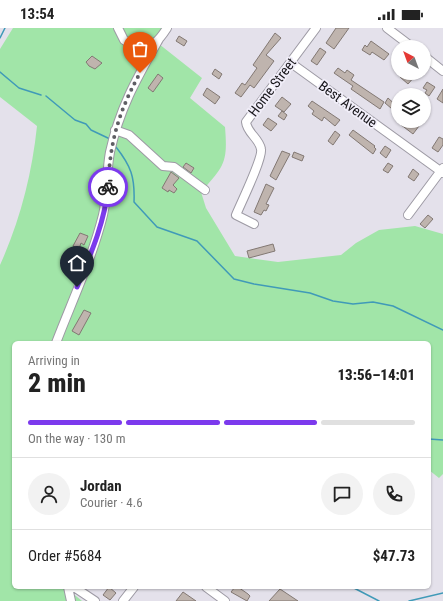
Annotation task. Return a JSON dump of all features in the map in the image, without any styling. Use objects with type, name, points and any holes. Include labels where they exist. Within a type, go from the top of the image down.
[{"type":"street","points":[[118,28],[124,40],[137,48],[150,46],[159,39]]},
{"type":"street","points":[[57,341],[92,252],[108,190],[110,154],[115,130],[127,96],[159,39],[167,28]]},
{"type":"street","name":"Home Street","points":[[254,224],[236,215],[262,153],[259,142],[249,130],[246,122],[316,28]]},
{"type":"street","points":[[387,28],[403,40]]},
{"type":"street","points":[[431,61],[443,70]]},
{"type":"street","name":"Best Avenue","points":[[291,63],[442,170]]},
{"type":"street","points":[[115,130],[129,135],[163,166],[174,167],[205,190]]},
{"type":"street","points":[[408,215],[442,170]]},
{"type":"street","points":[[68,589],[71,601]]},
{"type":"street","points":[[77,589],[95,601]]},
{"type":"street","points":[[123,601],[132,589]]},
{"type":"street","points":[[209,589],[225,601]]},
{"type":"green space","points":[[13,28],[167,28],[159,44],[202,78],[190,98],[225,127],[226,149],[223,163],[215,176],[201,192],[206,208],[235,256],[278,262],[341,255],[356,243],[379,230],[415,226],[443,234],[443,474],[439,478],[431,472],[431,341],[12,341],[12,589],[67,589],[82,601],[0,601],[0,265],[14,231],[24,197],[32,162],[37,126],[0,97],[0,49]]},
{"type":"building","points":[[336,28],[349,28],[334,49],[326,43]]},
{"type":"building","points":[[275,33],[281,38],[266,55],[274,61],[254,88],[250,85],[241,97],[235,93],[242,83],[245,85],[257,68],[253,65]]},
{"type":"building","points":[[179,36],[187,41],[184,46],[176,41]]},
{"type":"building","points":[[371,41],[389,54],[384,60],[372,52],[370,55],[362,50],[365,45],[367,47]]},
{"type":"building","points":[[320,48],[326,52],[317,65],[311,61]]},
{"type":"building","points":[[92,56],[102,63],[95,69],[89,66],[86,62]]},
{"type":"building","points":[[338,68],[345,73],[347,70],[354,75],[351,80],[384,102],[380,109],[351,89],[353,86],[334,73]]},
{"type":"building","points":[[215,69],[222,74],[219,79],[212,74]]},
{"type":"building","points":[[158,74],[163,78],[153,92],[148,88]]},
{"type":"building","points":[[403,80],[412,80],[408,84]]},
{"type":"building","points":[[427,82],[435,87],[431,93],[431,88],[423,88]]},
{"type":"building","points":[[207,88],[220,97],[215,104],[203,95]]},
{"type":"building","points":[[443,89],[443,103],[437,99]]},
{"type":"building","points":[[282,97],[291,104],[284,112],[275,106]]},
{"type":"building","points":[[388,98],[391,101],[391,108],[385,103]]},
{"type":"building","points":[[312,101],[340,120],[335,126],[324,117],[322,121],[312,114],[314,111],[308,106]]},
{"type":"building","points":[[282,111],[287,115],[284,120],[278,116]]},
{"type":"building","points":[[268,118],[277,124],[271,131],[263,125]]},
{"type":"building","points":[[405,128],[418,128],[413,134]]},
{"type":"building","points":[[353,130],[375,146],[374,147],[376,149],[373,154],[349,135]]},
{"type":"building","points":[[335,131],[340,135],[333,145],[328,141]]},
{"type":"building","points":[[439,137],[443,139],[443,145],[438,152],[432,148]]},
{"type":"building","points":[[385,146],[391,150],[386,158],[380,153]]},
{"type":"building","points":[[282,151],[290,154],[276,180],[270,176]]},
{"type":"building","points":[[294,152],[304,156],[302,161],[292,157]]},
{"type":"building","points":[[186,163],[194,168],[191,173],[183,167]]},
{"type":"building","points":[[388,163],[393,166],[388,173],[383,170]]},
{"type":"building","points":[[413,169],[419,174],[414,181],[408,177]]},
{"type":"building","points":[[171,172],[179,178],[173,185],[177,189],[174,193],[169,190],[168,192],[162,188]]},
{"type":"building","points":[[266,184],[274,188],[266,204],[269,205],[266,211],[264,210],[261,215],[254,212]]},
{"type":"building","points":[[428,215],[433,219],[425,228],[420,224]]},
{"type":"building","points":[[80,233],[88,236],[84,245],[81,243],[79,249],[73,246]]},
{"type":"building","points":[[273,244],[275,251],[249,258],[247,251]]},
{"type":"building","points":[[70,269],[78,272],[75,279],[67,276]]},
{"type":"building","points":[[84,310],[91,313],[79,335],[72,331]]},
{"type":"building","points":[[108,589],[111,589],[116,593],[110,600],[103,595]]},
{"type":"building","points":[[233,589],[241,589],[250,596],[247,601],[231,592]]},
{"type":"building","points":[[280,589],[298,601],[269,601]]},
{"type":"building","points":[[183,592],[196,601],[176,601]]},
{"type":"waterway","points":[[0,38],[5,28]]},
{"type":"waterway","points":[[0,72],[19,88],[41,95]]},
{"type":"waterway","points":[[46,96],[75,120],[86,124],[91,130],[110,139]]},
{"type":"waterway","points":[[116,147],[129,166],[131,172],[134,186],[134,202],[157,227],[197,241],[234,279],[254,284],[310,293],[333,301],[353,304],[373,302],[393,306],[443,330]]},
{"type":"waterway","points":[[431,439],[443,440]]},
{"type":"waterway","points":[[356,589],[379,601]]},
{"type":"waterway","points":[[409,601],[443,593]]},
{"type":"way so far","points":[[108,187],[110,154],[117,124],[127,96],[140,73]]},
{"type":"route","points":[[77,287],[92,252],[108,187]]}]
